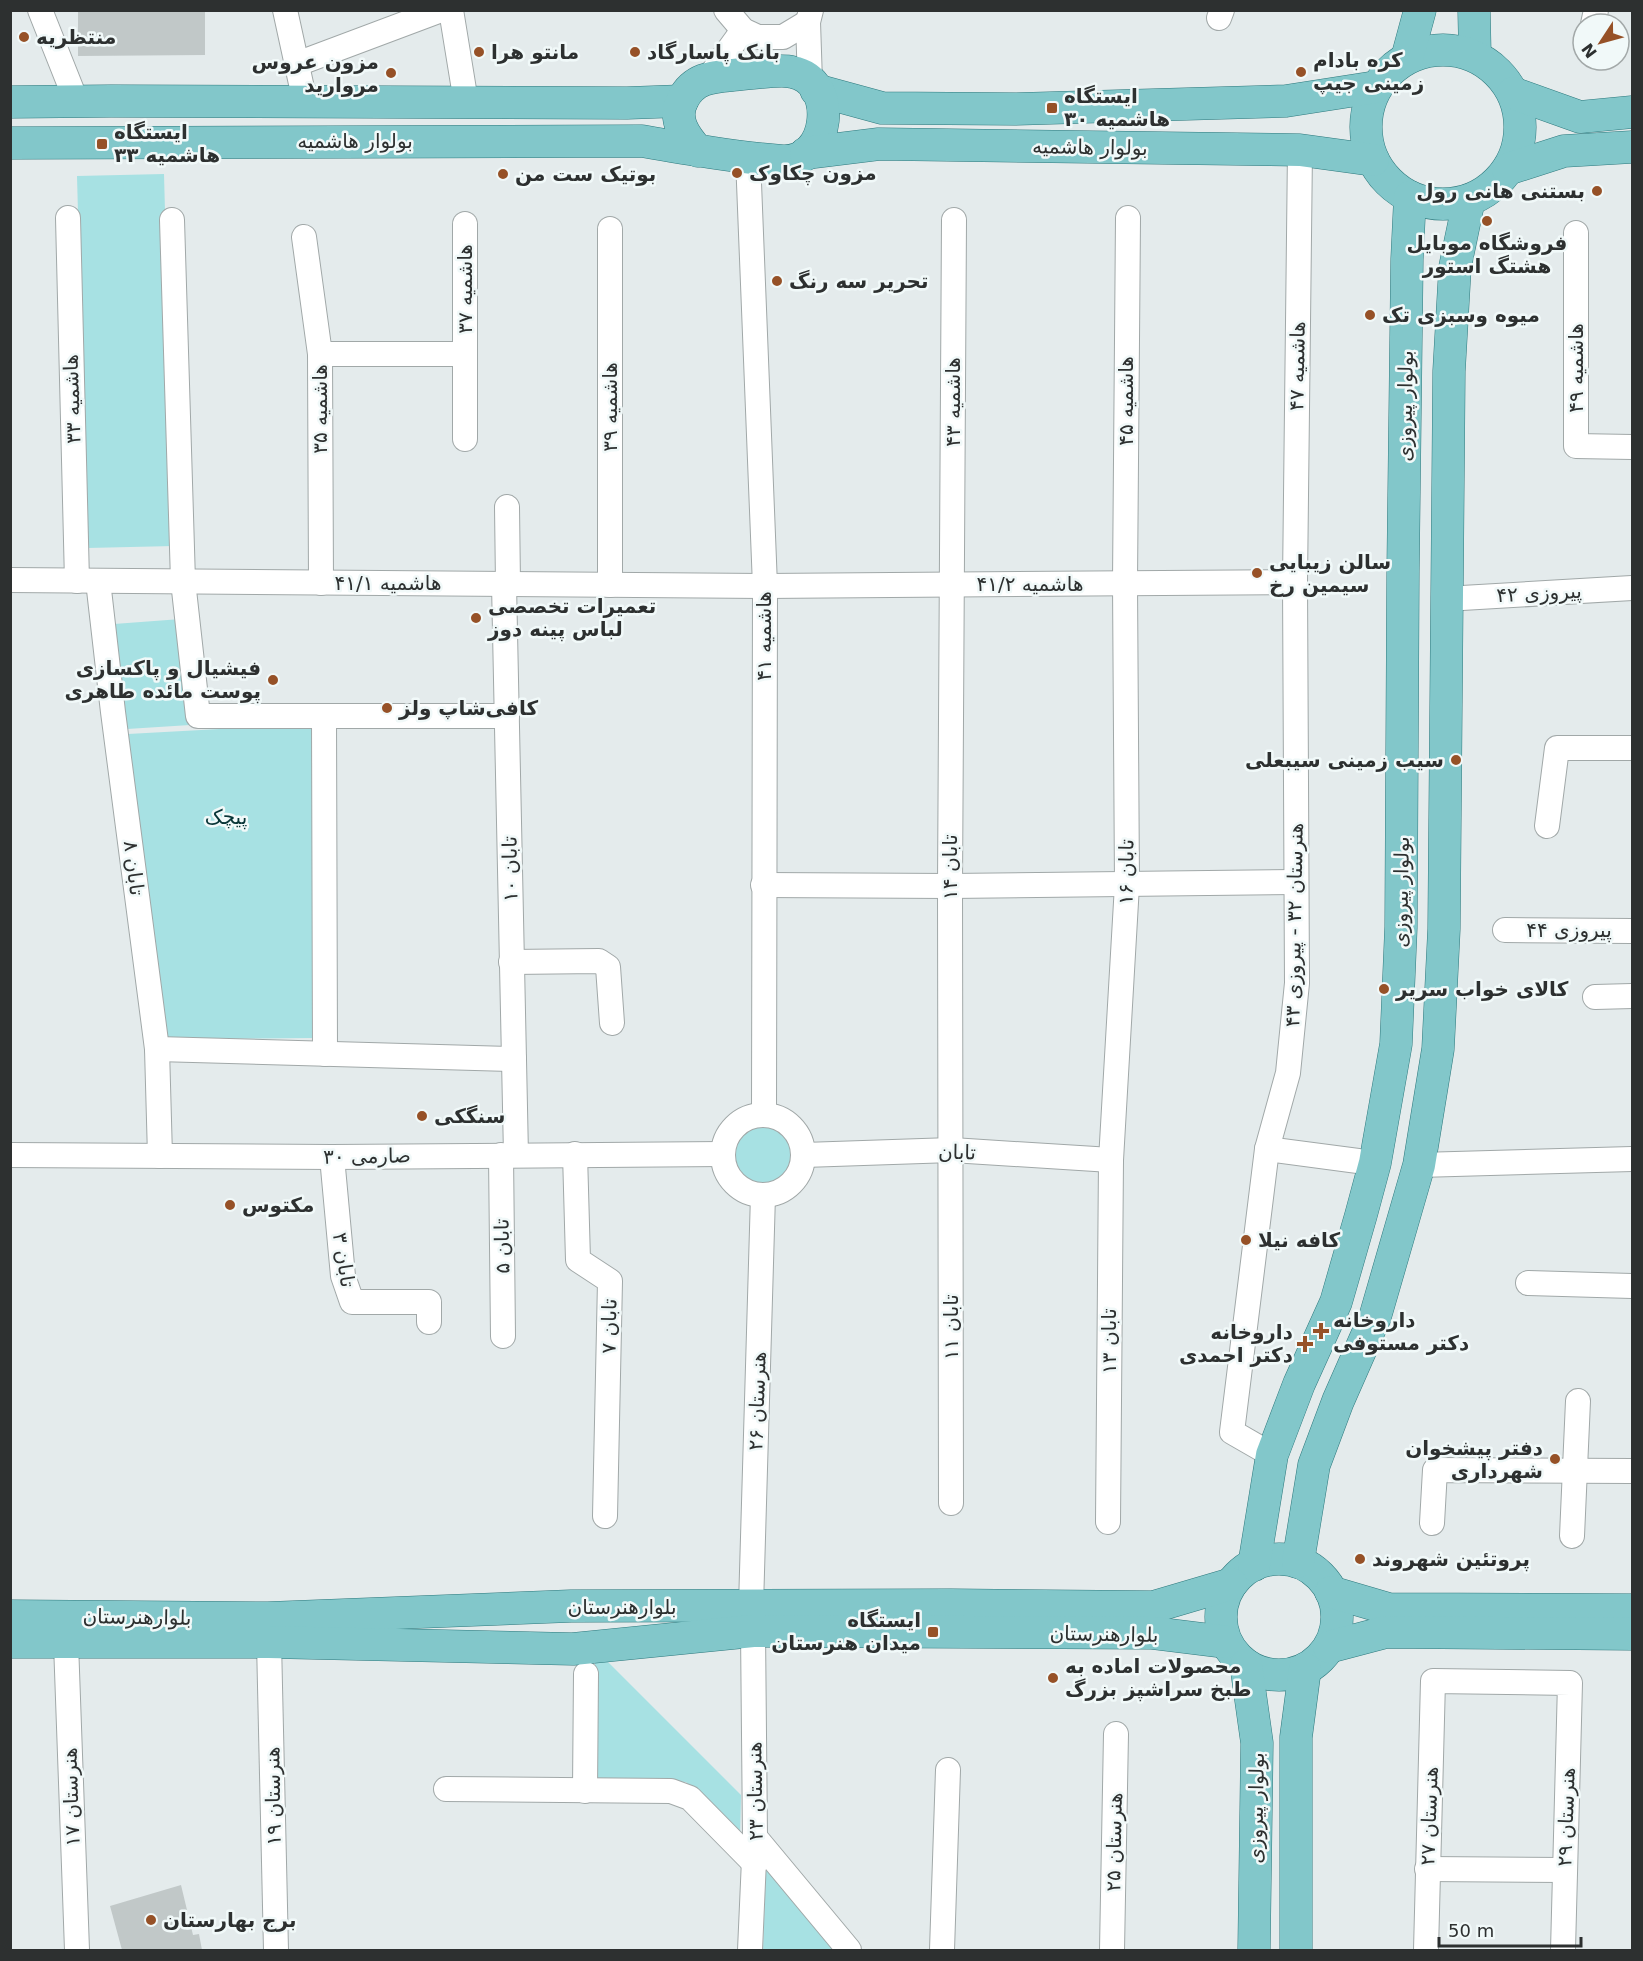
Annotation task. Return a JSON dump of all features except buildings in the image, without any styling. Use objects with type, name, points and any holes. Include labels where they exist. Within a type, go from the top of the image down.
[{"type":"main road","points":[[1407,58],[1420,10]]},
{"type":"main road","points":[[1474,10],[1475,56]]},
{"type":"main road","points":[[1429,50],[1453,50],[1475,56],[1495,69],[1513,93],[1520,118],[1518,145],[1509,169],[1491,188],[1469,200],[1449,204],[1429,203],[1410,197],[1388,182],[1373,160],[1366,135],[1367,110],[1376,87],[1392,68],[1407,58],[1429,50]]},
{"type":"main road","points":[[792,72],[813,86],[821,99],[825,119],[819,138],[806,153],[788,161],[698,151],[685,137],[679,119],[682,101],[692,86],[709,77],[792,72]]},
{"type":"main road","name":"بولوار هاشمیه","points":[[813,86],[882,108],[1015,109],[1286,101],[1376,87]]},
{"type":"main road","points":[[1513,93],[1580,117],[1632,112]]},
{"type":"main road","points":[[109,144],[111,101]]},
{"type":"main road","name":"بولوار هاشمیه","points":[[10,102],[627,103],[682,101]]},
{"type":"main road","name":"بولوار هاشمیه","points":[[10,143],[642,141],[698,151]]},
{"type":"main road","name":"بولوار هاشمیه","points":[[806,153],[879,144],[1300,150],[1373,160]]},
{"type":"main road","points":[[1509,169],[1564,151],[1632,147]]},
{"type":"main road","name":"بولوار پیروزی","points":[[1243,1574],[1272,1455],[1299,1384],[1336,1302],[1375,1164],[1395,1044],[1401,927],[1407,259],[1410,197]]},
{"type":"main road","points":[[1298,1562],[1314,1465],[1338,1401],[1375,1317],[1419,1165],[1438,1049],[1444,929],[1445,599],[1449,371],[1455,267],[1469,200]]},
{"type":"main road","points":[[1268,1560],[1298,1562],[1311,1569],[1322,1579],[1331,1592],[1336,1610],[1336,1629],[1329,1647],[1314,1664],[1290,1674],[1275,1675],[1260,1672],[1246,1665],[1226,1642],[1221,1612],[1224,1597],[1243,1574],[1268,1560]]},
{"type":"main road","name":"بلوارهنرستان","points":[[10,1642],[269,1642],[580,1662],[752,1619],[962,1605],[1152,1607],[1243,1574]]},
{"type":"main road","points":[[1331,1592],[1389,1609],[1632,1610]]},
{"type":"main road","points":[[571,1606],[580,1662]]},
{"type":"main road","name":"بلوارهنرستان","points":[[10,1616],[268,1618],[571,1606],[752,1619],[1153,1633],[1226,1642]]},
{"type":"main road","points":[[1329,1647],[1386,1632],[1632,1634]]},
{"type":"main road","name":"بولوار پیروزی","points":[[1246,1665],[1257,1743],[1254,1950]]},
{"type":"main road","name":"بولوار پیروزی","points":[[1296,1950],[1296,1737],[1305,1669]]},
{"type":"street","points":[[40,10],[77,103]]},
{"type":"street","points":[[285,10],[305,102]]},
{"type":"street","points":[[297,64],[441,10]]},
{"type":"street","points":[[451,10],[466,102]]},
{"type":"street","points":[[726,10],[743,30],[758,37],[783,37],[810,16]]},
{"type":"street","points":[[810,16],[813,86]]},
{"type":"street","points":[[709,77],[743,30]]},
{"type":"street","name":"هاشمیه ۴۷","points":[[1295,582],[1300,150]]},
{"type":"street","name":"هاشمیه ۴۱","points":[[748,158],[765,586],[764,1114]]},
{"type":"street","name":"هاشمیه ۳۳","points":[[68,218],[88,581]]},
{"type":"street","name":"هاشمیه ۴۵","points":[[1125,583],[1128,218]]},
{"type":"street","points":[[172,220],[183,581],[198,717],[507,716]]},
{"type":"street","name":"هاشمیه ۴۳","points":[[952,585],[954,220]]},
{"type":"street","name":"هاشمیه ۳۷","points":[[465,224],[465,439]]},
{"type":"street","name":"هاشمیه ۳۹","points":[[610,229],[610,585]]},
{"type":"street","name":"هاشمیه ۴۹","points":[[1576,233],[1576,446],[1632,447]]},
{"type":"street","name":"هاشمیه ۳۵","points":[[304,237],[320,354],[321,583]]},
{"type":"street","points":[[320,354],[465,354]]},
{"type":"street","name":"تابان ۱۰","points":[[507,507],[507,716],[514,1059],[508,1155]]},
{"type":"street","name":"هاشمیه ۴۱/۱","points":[[10,580],[765,586]]},
{"type":"street","name":"تابان ۸","points":[[88,581],[113,712],[157,1049],[160,1156]]},
{"type":"street","name":"هاشمیه ۴۱/۲","points":[[765,586],[1295,582]]},
{"type":"street","name":"هنرستان ۳۲ - پیروزی ۴۳","points":[[1272,1455],[1232,1432],[1267,1149],[1288,1073],[1297,983],[1295,582]]},
{"type":"street","name":"تابان ۱۶","points":[[1110,1160],[1127,885],[1125,583]]},
{"type":"street","name":"تابان ۱۴","points":[[952,585],[950,886],[952,1150]]},
{"type":"street","name":"پیروزی ۴۲","points":[[1445,599],[1632,588]]},
{"type":"street","points":[[324,717],[325,1054]]},
{"type":"street","points":[[1547,826],[1557,748],[1632,748]]},
{"type":"street","points":[[763,885],[950,886],[1296,882]]},
{"type":"street","name":"پیروزی ۴۴","points":[[1505,930],[1632,931]]},
{"type":"street","points":[[512,962],[599,961],[605,964],[608,967],[612,1023]]},
{"type":"street","points":[[1595,997],[1632,996]]},
{"type":"street","points":[[157,1049],[514,1059]]},
{"type":"street","points":[[764,1114],[774,1115],[792,1126],[799,1134],[804,1155],[803,1165],[792,1183],[784,1190],[763,1195],[743,1190],[735,1183],[724,1165],[723,1154],[728,1134],[735,1125],[753,1115],[764,1114]]},
{"type":"street","points":[[1267,1149],[1358,1161]]},
{"type":"street","name":"تابان","points":[[804,1155],[952,1150],[1110,1160]]},
{"type":"street","name":"تابان ۱۱","points":[[951,1503],[952,1150]]},
{"type":"street","name":"تابان ۷","points":[[575,1154],[578,1260],[610,1281],[605,1516]]},
{"type":"street","name":"صارمی ۳۰","points":[[10,1155],[333,1157],[723,1154]]},
{"type":"street","name":"تابان ۵","points":[[502,1336],[508,1155]]},
{"type":"street","name":"تابان ۳","points":[[333,1157],[343,1276],[352,1302],[429,1302],[429,1322]]},
{"type":"street","points":[[1419,1165],[1632,1159]]},
{"type":"street","name":"تابان ۱۳","points":[[1107,1522],[1110,1160]]},
{"type":"street","name":"هنرستان ۲۶","points":[[752,1619],[763,1195]]},
{"type":"street","points":[[1528,1283],[1632,1286]]},
{"type":"street","points":[[1572,1536],[1578,1401]]},
{"type":"street","points":[[1432,1523],[1435,1470],[1632,1471]]},
{"type":"street","name":"هنرستان ۲۳","points":[[750,1950],[755,1864],[752,1619]]},
{"type":"street","name":"هنرستان ۱۹","points":[[269,1642],[276,1950]]},
{"type":"street","name":"هنرستان ۱۷","points":[[66,1643],[77,1950]]},
{"type":"street","points":[[580,1662],[585,1791]]},
{"type":"street","name":"هنرستان ۲۹","points":[[1433,1681],[1570,1683],[1563,1950]]},
{"type":"street","name":"هنرستان ۲۷","points":[[1426,1950],[1433,1681]]},
{"type":"street","name":"هنرستان ۲۵","points":[[1113,1950],[1116,1734]]},
{"type":"street","points":[[942,1950],[948,1770]]},
{"type":"street","points":[[446,1789],[671,1791],[690,1798],[755,1864]]},
{"type":"street","points":[[755,1837],[849,1950]]},
{"type":"street","points":[[1427,1869],[1564,1870]]},
{"type":"green space","points":[[164,174],[174,546],[87,548],[77,176]]},
{"type":"green space","points":[[181,619],[190,725],[127,729],[114,624]]},
{"type":"green space","name":"پیچک","points":[[314,724],[314,1038],[165,1039],[128,734]]},
{"type":"green space","points":[[763,1125],[774,1127],[784,1133],[790,1143],[792,1154],[790,1165],[784,1175],[774,1181],[763,1183],[752,1181],[742,1175],[736,1165],[734,1154],[736,1143],[742,1133],[752,1127]]},
{"type":"green space","points":[[595,1660],[608,1662],[741,1795],[740,1840],[686,1782],[595,1778]]},
{"type":"green space","points":[[766,1868],[838,1950],[763,1950]]},
{"type":"place","name":"منتظریه","points":[[24,37]]},
{"type":"place","name":"مانتو هرا","points":[[479,52]]},
{"type":"place","name":"بانک پاسارگاد","points":[[635,52]]},
{"type":"place","name":"کره بادام زمینی جیپ","points":[[1301,72]]},
{"type":"place","name":"مزون عروس مروارید","points":[[391,73]]},
{"type":"place","name":"ایستگاه هاشمیه ۳۰","points":[[1052,108]]},
{"type":"place","name":"ایستگاه هاشمیه ۳۳","points":[[102,144]]},
{"type":"place","name":"مزون چکاوک","points":[[737,173]]},
{"type":"place","name":"بوتیک ست من","points":[[503,174]]},
{"type":"place","name":"بستنی هانی رول","points":[[1597,191]]},
{"type":"place","name":"فروشگاه موبایل هشتگ استور","points":[[1487,221]]},
{"type":"place","name":"تحریر سه رنگ","points":[[777,281]]},
{"type":"place","name":"میوه وسبزی تک","points":[[1370,315]]},
{"type":"place","name":"سالن زیبایی سیمین رخ","points":[[1257,573]]},
{"type":"place","name":"تعمیرات تخصصی لباس پینه دوز","points":[[476,618]]},
{"type":"place","name":"فیشیال و پاکسازی پوست مائده طاهری","points":[[273,680]]},
{"type":"place","name":"کافی‌شاپ ولز","points":[[387,708]]},
{"type":"place","name":"سیب زمینی سیبعلی","points":[[1456,760]]},
{"type":"place","name":"کالای خواب سریر","points":[[1384,989]]},
{"type":"place","name":"سنگکی","points":[[422,1116]]},
{"type":"place","name":"مکتوس","points":[[230,1205]]},
{"type":"place","name":"کافه نیلا","points":[[1246,1240]]},
{"type":"place","name":"داروخانه دکتر مستوفی","points":[[1321,1331]]},
{"type":"place","name":"داروخانه دکتر احمدی","points":[[1305,1344]]},
{"type":"place","name":"دفتر پیشخوان شهرداری","points":[[1555,1459]]},
{"type":"place","name":"پروتئین شهروند","points":[[1360,1559]]},
{"type":"place","name":"ایستگاه میدان هنرستان","points":[[933,1632]]},
{"type":"place","name":"محصولات اماده به طبخ سراشپز بزرگ","points":[[1053,1678]]},
{"type":"place","name":"برج بهارستان","points":[[151,1920]]}]
